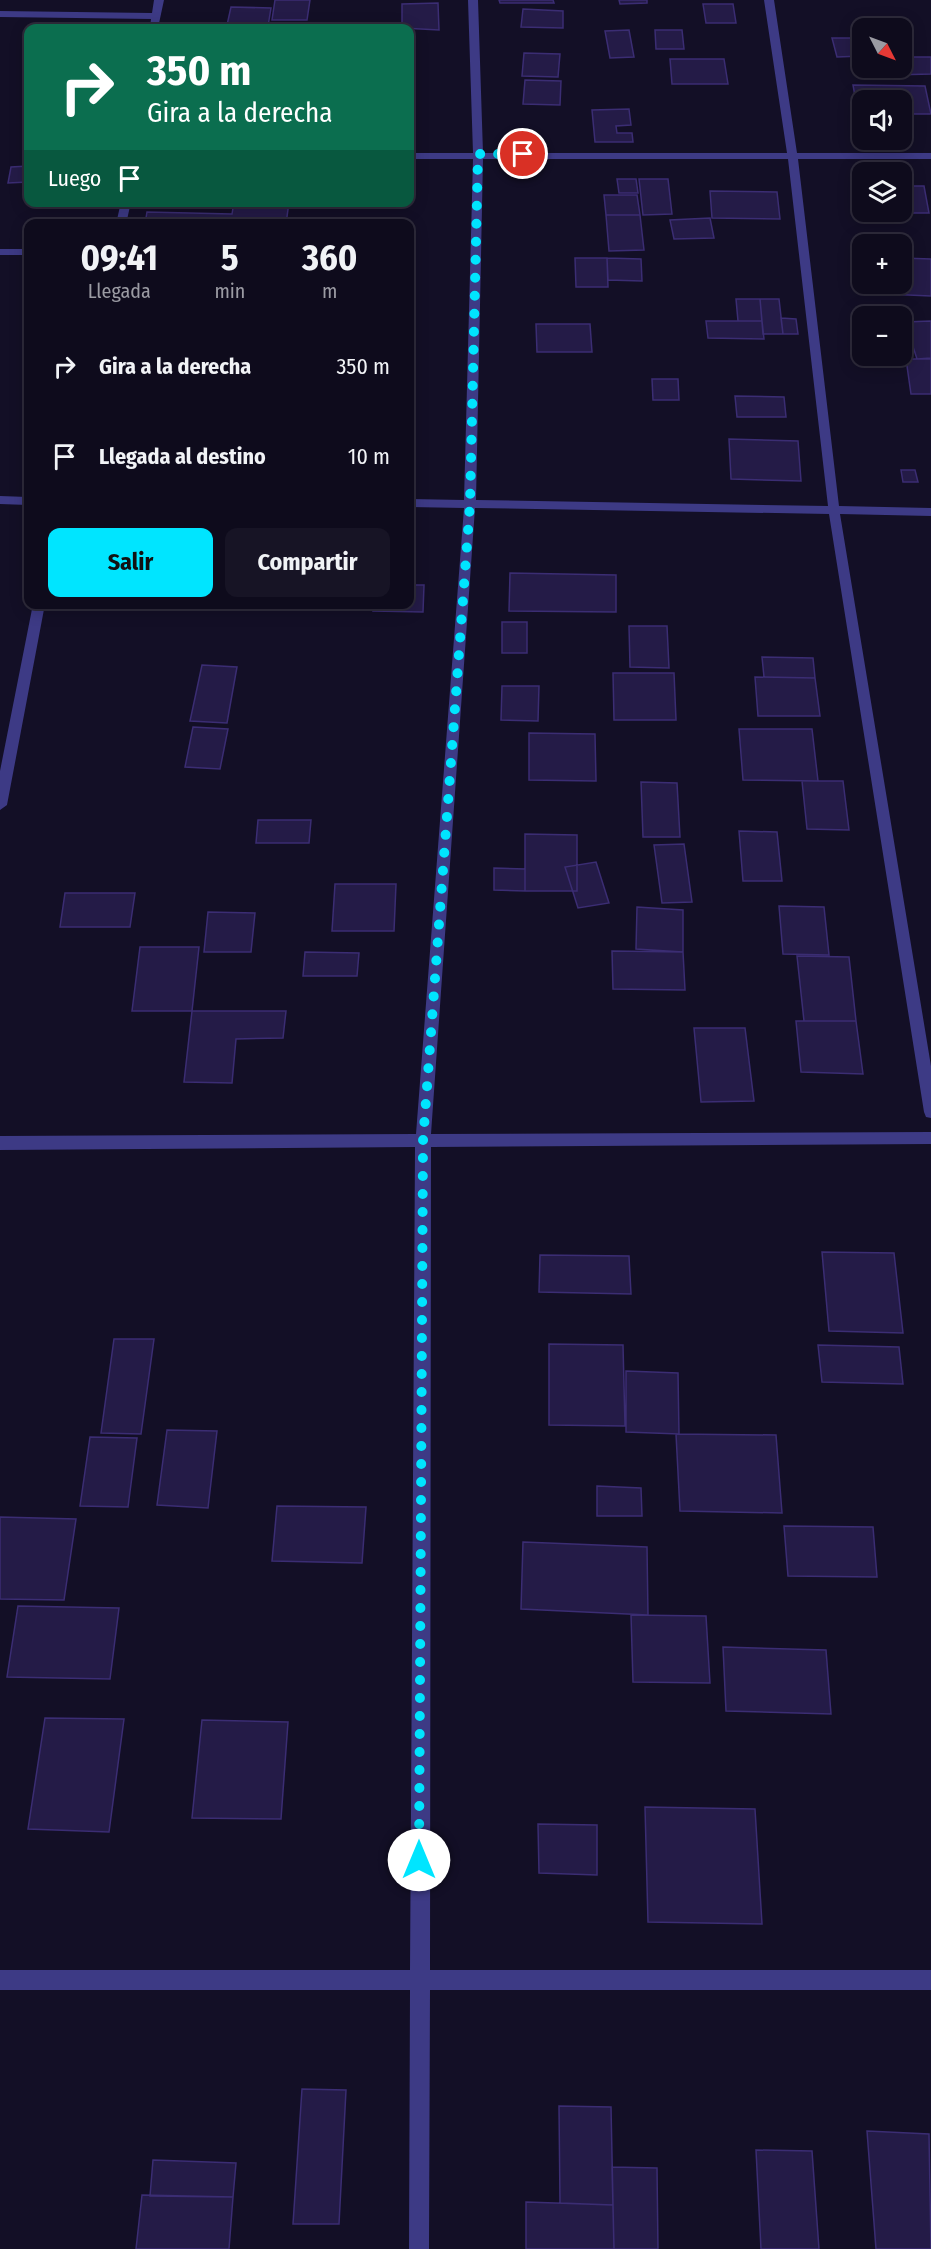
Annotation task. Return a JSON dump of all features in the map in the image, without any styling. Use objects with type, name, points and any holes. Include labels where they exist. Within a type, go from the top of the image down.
[{"type":"street","points":[[154,24],[159,0]]},
{"type":"street","points":[[419,2249],[418,1980],[423,1141],[470,504],[478,154],[473,0]]},
{"type":"street","points":[[769,0],[793,157],[834,511],[931,1112]]},
{"type":"street","points":[[0,14],[155,16]]},
{"type":"street","points":[[414,156],[478,154],[931,156]]},
{"type":"street","points":[[0,252],[24,252]]},
{"type":"street","points":[[0,501],[24,501]]},
{"type":"street","points":[[414,503],[931,512]]},
{"type":"street","points":[[0,805],[38,609]]},
{"type":"street","points":[[0,1143],[931,1138]]},
{"type":"street","points":[[0,1980],[931,1980]]},
{"type":"building","points":[[275,0],[310,0],[307,20],[272,20]]},
{"type":"building","points":[[499,0],[553,0],[554,3],[500,3]]},
{"type":"building","points":[[619,0],[647,0],[647,3],[620,4]]},
{"type":"building","points":[[438,3],[439,30],[414,29],[414,24],[402,24],[402,4]]},
{"type":"building","points":[[703,4],[733,4],[736,23],[706,23]]},
{"type":"building","points":[[231,7],[271,8],[268,24],[227,24]]},
{"type":"building","points":[[523,9],[563,11],[563,28],[521,27]]},
{"type":"building","points":[[629,30],[634,57],[610,58],[605,31]]},
{"type":"building","points":[[655,30],[682,30],[684,49],[656,49]]},
{"type":"building","points":[[832,38],[852,38],[852,56],[837,57]]},
{"type":"building","points":[[524,53],[560,54],[558,77],[522,76]]},
{"type":"building","points":[[912,57],[931,57],[931,74],[912,74]]},
{"type":"building","points":[[670,59],[724,59],[728,84],[672,84]]},
{"type":"building","points":[[525,80],[561,81],[560,105],[523,104]]},
{"type":"building","points":[[853,85],[925,86],[931,114],[912,114],[912,90],[854,90]]},
{"type":"building","points":[[629,109],[631,125],[616,126],[617,133],[632,133],[633,142],[595,142],[592,110]]},
{"type":"building","points":[[24,166],[24,182],[8,183],[11,167]]},
{"type":"building","points":[[617,179],[636,179],[638,193],[619,193]]},
{"type":"building","points":[[639,179],[668,179],[672,214],[643,215]]},
{"type":"building","points":[[912,186],[924,186],[929,213],[912,213]]},
{"type":"building","points":[[710,191],[777,192],[780,219],[712,218]]},
{"type":"building","points":[[604,195],[637,195],[640,215],[606,215]]},
{"type":"building","points":[[233,207],[288,207],[287,219],[146,219],[147,212],[232,214]]},
{"type":"building","points":[[606,215],[640,215],[644,250],[609,251]]},
{"type":"building","points":[[710,218],[714,238],[674,239],[670,220]]},
{"type":"building","points":[[575,258],[607,258],[608,287],[576,287]]},
{"type":"building","points":[[607,258],[641,259],[642,281],[608,280]]},
{"type":"building","points":[[912,258],[931,259],[931,296],[886,294],[912,294]]},
{"type":"building","points":[[736,299],[760,299],[762,321],[738,321]]},
{"type":"building","points":[[760,299],[779,299],[783,334],[763,334]]},
{"type":"building","points":[[781,318],[796,319],[798,334],[783,334]]},
{"type":"building","points":[[706,321],[762,321],[764,339],[708,338]]},
{"type":"building","points":[[931,321],[931,358],[917,359],[912,344],[912,322]]},
{"type":"building","points":[[536,324],[590,324],[592,352],[537,352]]},
{"type":"building","points":[[912,359],[931,359],[931,394],[911,394],[907,366],[912,366]]},
{"type":"building","points":[[652,379],[678,379],[679,400],[653,400]]},
{"type":"building","points":[[735,396],[784,397],[786,417],[737,417]]},
{"type":"building","points":[[729,439],[798,441],[801,481],[731,479]]},
{"type":"building","points":[[901,470],[915,470],[918,482],[903,482]]},
{"type":"building","points":[[510,573],[616,575],[616,612],[509,611]]},
{"type":"building","points":[[414,585],[424,585],[423,612],[373,611],[373,609],[414,609]]},
{"type":"building","points":[[502,622],[527,622],[527,653],[502,653]]},
{"type":"building","points":[[629,626],[667,626],[669,668],[630,667]]},
{"type":"building","points":[[762,657],[813,658],[815,678],[764,677]]},
{"type":"building","points":[[202,665],[237,667],[227,723],[190,721]]},
{"type":"building","points":[[613,673],[674,673],[676,720],[614,720]]},
{"type":"building","points":[[755,677],[815,678],[820,716],[758,716]]},
{"type":"building","points":[[502,686],[539,686],[538,721],[501,720]]},
{"type":"building","points":[[193,727],[228,729],[220,769],[185,767]]},
{"type":"building","points":[[739,729],[812,729],[818,781],[743,780]]},
{"type":"building","points":[[529,733],[595,734],[596,781],[529,780]]},
{"type":"building","points":[[802,781],[843,781],[849,830],[807,829]]},
{"type":"building","points":[[641,782],[677,783],[680,837],[643,837]]},
{"type":"building","points":[[258,820],[311,820],[309,843],[256,843]]},
{"type":"building","points":[[739,831],[777,832],[782,881],[743,881]]},
{"type":"building","points":[[525,834],[577,835],[577,891],[525,891]]},
{"type":"building","points":[[684,844],[692,902],[662,903],[654,845]]},
{"type":"building","points":[[596,862],[609,903],[578,908],[565,867]]},
{"type":"building","points":[[494,868],[525,869],[525,891],[494,890]]},
{"type":"building","points":[[335,884],[396,884],[394,931],[332,931]]},
{"type":"building","points":[[65,893],[135,893],[130,927],[60,927]]},
{"type":"building","points":[[779,906],[824,907],[829,955],[783,954]]},
{"type":"building","points":[[637,907],[683,910],[683,952],[636,949]]},
{"type":"building","points":[[208,912],[255,913],[251,952],[204,952]]},
{"type":"building","points":[[140,947],[199,947],[192,1011],[132,1011]]},
{"type":"building","points":[[612,951],[683,952],[685,990],[613,989]]},
{"type":"building","points":[[305,952],[359,953],[357,976],[303,976]]},
{"type":"building","points":[[797,956],[849,957],[856,1021],[804,1021]]},
{"type":"building","points":[[192,1011],[286,1011],[283,1038],[236,1039],[232,1083],[184,1082]]},
{"type":"building","points":[[796,1021],[856,1021],[863,1074],[801,1072]]},
{"type":"building","points":[[694,1028],[745,1028],[754,1101],[701,1102]]},
{"type":"building","points":[[822,1252],[894,1253],[903,1333],[829,1331]]},
{"type":"building","points":[[540,1255],[629,1256],[631,1294],[539,1292]]},
{"type":"building","points":[[114,1339],[154,1339],[141,1434],[101,1433]]},
{"type":"building","points":[[549,1344],[623,1345],[625,1426],[549,1425]]},
{"type":"building","points":[[818,1345],[899,1347],[903,1384],[822,1382]]},
{"type":"building","points":[[626,1371],[678,1373],[679,1434],[626,1432]]},
{"type":"building","points":[[167,1430],[217,1431],[208,1508],[157,1505]]},
{"type":"building","points":[[676,1434],[776,1435],[782,1513],[680,1511]]},
{"type":"building","points":[[90,1437],[137,1438],[128,1507],[80,1506]]},
{"type":"building","points":[[597,1486],[641,1488],[642,1516],[597,1516]]},
{"type":"building","points":[[277,1506],[366,1507],[362,1563],[272,1561]]},
{"type":"building","points":[[0,1517],[76,1519],[64,1600],[0,1599]]},
{"type":"building","points":[[784,1526],[873,1527],[877,1577],[788,1576]]},
{"type":"building","points":[[523,1542],[647,1547],[648,1615],[521,1609]]},
{"type":"building","points":[[18,1606],[119,1608],[110,1679],[7,1677]]},
{"type":"building","points":[[631,1615],[706,1616],[710,1683],[633,1682]]},
{"type":"building","points":[[723,1647],[826,1650],[831,1714],[726,1711]]},
{"type":"building","points":[[45,1718],[124,1719],[109,1832],[28,1829]]},
{"type":"building","points":[[202,1720],[288,1722],[281,1819],[192,1818]]},
{"type":"building","points":[[645,1807],[755,1809],[762,1924],[648,1922]]},
{"type":"building","points":[[538,1824],[597,1825],[597,1875],[539,1873]]},
{"type":"building","points":[[302,2089],[346,2090],[339,2224],[293,2224]]},
{"type":"building","points":[[559,2106],[611,2107],[613,2205],[560,2203]]},
{"type":"building","points":[[867,2131],[929,2134],[931,2249],[876,2249]]},
{"type":"building","points":[[756,2150],[812,2151],[819,2249],[761,2249]]},
{"type":"building","points":[[153,2160],[236,2163],[233,2197],[150,2196]]},
{"type":"building","points":[[612,2167],[657,2168],[658,2249],[614,2249]]},
{"type":"building","points":[[142,2195],[233,2197],[229,2249],[136,2249]]},
{"type":"building","points":[[526,2202],[613,2205],[614,2249],[526,2249]]},
{"type":"route","points":[[419,1860],[423,1141],[470,504],[478,154],[523,154]]}]
